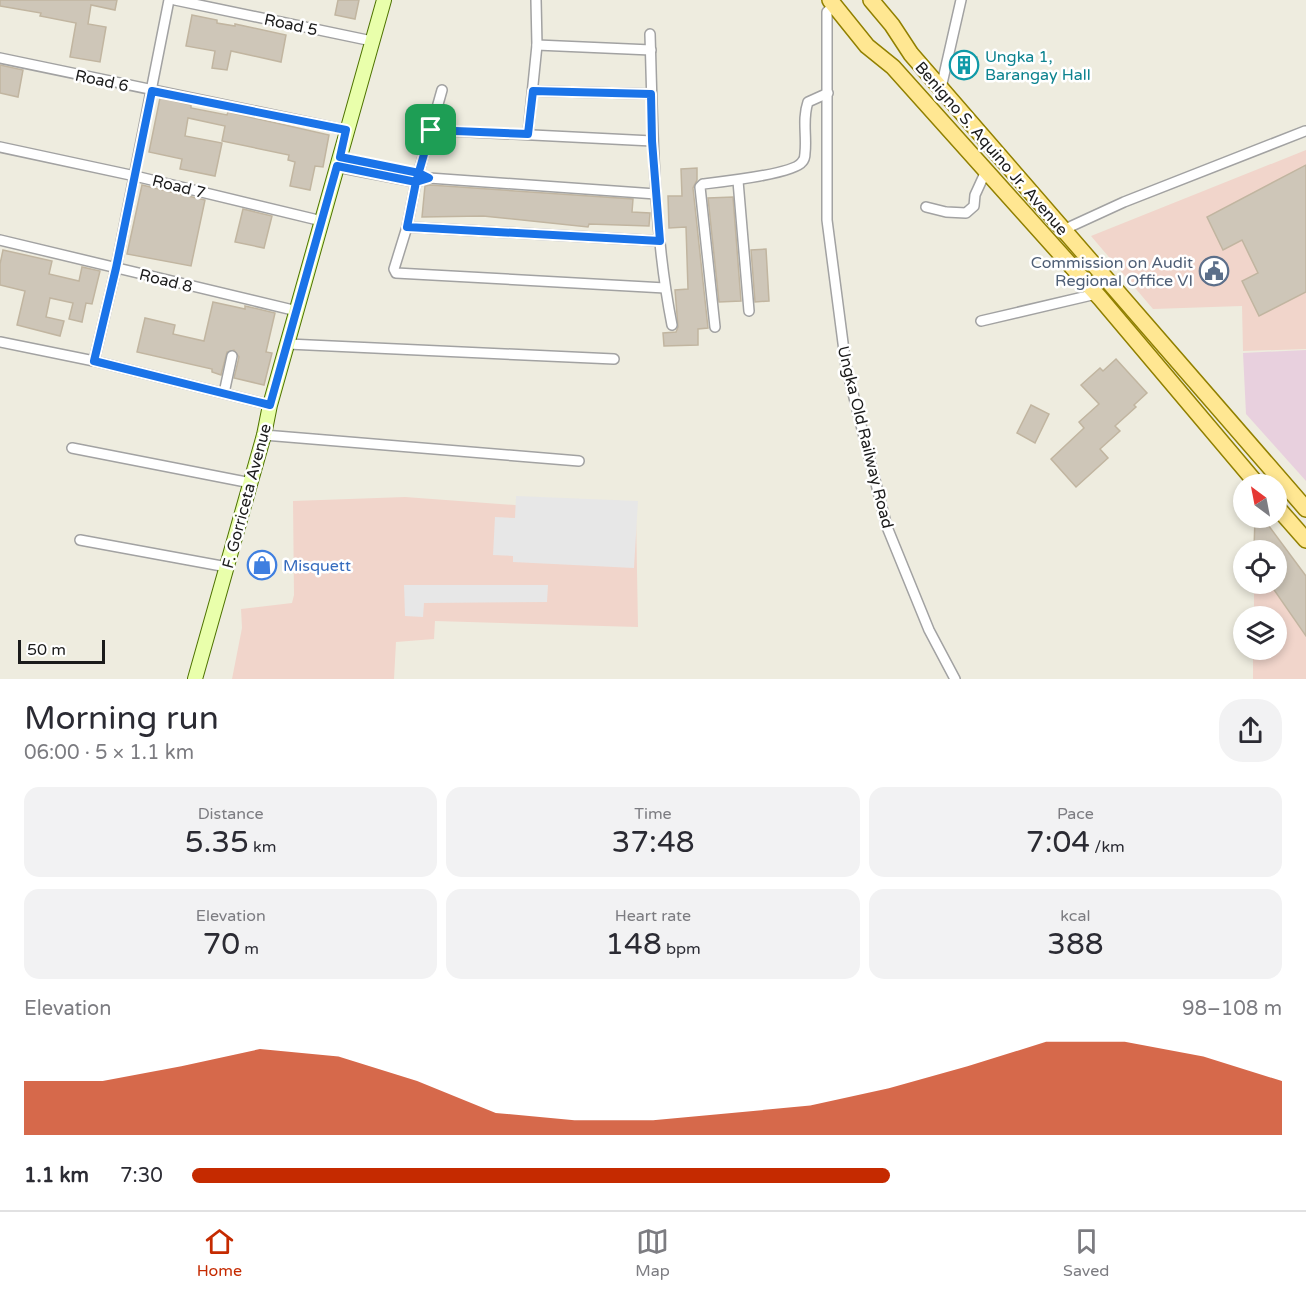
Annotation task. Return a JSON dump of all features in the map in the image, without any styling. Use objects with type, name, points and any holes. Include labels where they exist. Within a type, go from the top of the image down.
[{"type":"main road","name":"F. Gorriceta Avenue","points":[[195,679],[384,0]]},
{"type":"main road","name":"Benigno S. Aquino Jr. Avenue","points":[[871,0],[892,25],[911,54],[1306,510]]},
{"type":"main road","name":"Benigno S. Aquino Jr. Avenue","points":[[832,3],[867,46],[892,68],[1098,296],[1249,474]]},
{"type":"main road","points":[[924,103],[941,88]]},
{"type":"main road","points":[[1098,296],[1113,287]]},
{"type":"main road","points":[[1287,518],[1306,540]]},
{"type":"street","points":[[94,361],[116,268],[169,0]]},
{"type":"street","name":"Road 5","points":[[175,0],[372,41]]},
{"type":"street","points":[[528,134],[537,45],[536,0]]},
{"type":"street","points":[[941,88],[961,0]]},
{"type":"street","name":"Ungka Old Railway Road","points":[[832,3],[827,12],[827,220],[846,366],[887,527],[929,630],[955,679]]},
{"type":"street","points":[[650,34],[652,141],[656,194],[665,288],[672,325]]},
{"type":"street","points":[[537,45],[651,50]]},
{"type":"street","name":"Road 6","points":[[0,58],[346,130]]},
{"type":"street","points":[[442,90],[394,269],[396,273],[665,288]]},
{"type":"street","points":[[533,91],[651,94]]},
{"type":"street","points":[[715,327],[700,187],[732,180],[738,181],[795,167],[802,162],[805,153],[805,111],[808,102],[828,93]]},
{"type":"street","points":[[431,130],[652,141]]},
{"type":"street","points":[[1063,230],[1124,202],[1305,130]]},
{"type":"street","name":"Road 7","points":[[0,147],[135,176],[322,221]]},
{"type":"street","points":[[339,162],[417,178],[656,194]]},
{"type":"street","points":[[926,207],[946,212],[966,213],[974,206],[975,195],[986,171]]},
{"type":"street","points":[[738,181],[749,311]]},
{"type":"street","points":[[407,227],[660,241]]},
{"type":"street","name":"Road 8","points":[[0,240],[297,311]]},
{"type":"street","points":[[981,321],[1098,296]]},
{"type":"street","points":[[0,342],[94,361],[270,405]]},
{"type":"street","points":[[288,344],[614,359]]},
{"type":"street","points":[[224,393],[232,356]]},
{"type":"street","points":[[264,435],[579,461]]},
{"type":"street","points":[[72,448],[251,483]]},
{"type":"street","points":[[80,540],[227,567]]},
{"type":"shaded area","name":"Commission on Audit Regional Office VI","points":[[1306,150],[1306,349],[1243,351],[1242,306],[1153,309],[1091,236]]},
{"type":"shaded area","points":[[1306,350],[1306,481],[1246,414],[1243,353]]},
{"type":"shaded area","points":[[516,496],[638,501],[634,568],[513,562],[513,556],[493,555],[495,517],[515,518]]},
{"type":"shaded area","points":[[405,497],[636,514],[638,627],[435,621],[434,639],[396,642],[394,679],[232,679],[242,628],[241,609],[292,603],[294,595],[293,501]]},
{"type":"shaded area","points":[[1255,528],[1270,528],[1279,540],[1254,540]]},
{"type":"shaded area","points":[[1287,550],[1306,576],[1306,679],[1253,679],[1253,660],[1287,660],[1287,606],[1254,606],[1254,594],[1287,594]]},
{"type":"shaded area","points":[[404,585],[548,585],[547,602],[424,603],[423,617],[405,616]]},
{"type":"building","points":[[0,0],[117,0],[115,10],[91,5],[88,24],[106,27],[100,62],[70,57],[76,23],[40,16],[41,13],[0,6]]},
{"type":"building","points":[[338,0],[359,0],[355,19],[335,15]]},
{"type":"building","points":[[192,15],[217,20],[217,23],[235,26],[235,24],[286,35],[281,62],[231,51],[227,70],[212,68],[215,51],[186,46]]},
{"type":"building","name":"Ungka 1, Barangay Hall","points":[[957,52],[977,57],[972,77],[952,73]]},
{"type":"building","points":[[0,65],[23,70],[18,97],[0,93]]},
{"type":"building","points":[[160,98],[191,105],[191,108],[227,115],[228,112],[329,135],[323,167],[315,166],[310,190],[290,186],[295,162],[288,160],[289,155],[222,141],[225,126],[188,118],[185,136],[222,143],[215,176],[180,169],[182,159],[149,152]]},
{"type":"building","points":[[1306,165],[1306,292],[1259,316],[1242,281],[1258,273],[1242,240],[1223,250],[1207,217]]},
{"type":"building","points":[[697,168],[697,180],[693,188],[708,328],[698,329],[698,345],[664,346],[663,333],[676,332],[678,327],[675,290],[688,289],[686,227],[669,228],[668,196],[682,196],[681,169]]},
{"type":"building","points":[[142,185],[205,200],[191,266],[127,254]]},
{"type":"building","points":[[425,186],[633,199],[632,212],[650,213],[649,226],[589,224],[588,227],[483,216],[422,217]]},
{"type":"building","points":[[733,197],[741,301],[719,302],[708,198]]},
{"type":"building","points":[[243,209],[272,216],[264,248],[235,242]]},
{"type":"building","points":[[766,249],[769,301],[755,302],[751,250]]},
{"type":"building","points":[[3,250],[52,261],[49,274],[79,281],[82,267],[100,271],[92,304],[86,303],[82,322],[69,319],[73,303],[50,298],[46,317],[64,321],[60,336],[17,325],[25,291],[0,285]]},
{"type":"building","points":[[213,302],[275,313],[266,352],[272,353],[264,385],[234,378],[239,357],[234,350],[227,352],[221,375],[212,372],[212,369],[137,352],[145,318],[175,325],[173,334],[204,341]]},
{"type":"building","points":[[1116,359],[1147,393],[1134,405],[1136,407],[1115,426],[1120,431],[1100,449],[1108,458],[1076,487],[1051,459],[1084,428],[1079,422],[1099,404],[1081,385],[1100,368],[1103,371]]},
{"type":"building","points":[[1031,405],[1049,414],[1035,443],[1017,433]]},
{"type":"building","points":[[1255,528],[1270,528],[1279,540],[1254,540]]},
{"type":"building","points":[[1287,550],[1306,576],[1306,636],[1277,594],[1287,594]]},
{"type":"place","name":"Ungka 1, Barangay Hall","points":[[964,65]]},
{"type":"place","name":"Commission on Audit Regional Office VI","points":[[1214,271]]},
{"type":"place","name":"Misquett","points":[[262,565]]},
{"type":"route","points":[[431,130],[419,173],[416,182],[337,166],[270,405],[94,361],[116,268],[152,91],[346,130],[340,157],[419,173],[429,178],[416,182],[407,227],[660,241],[652,141],[651,94],[533,91],[528,134],[431,130]]}]
